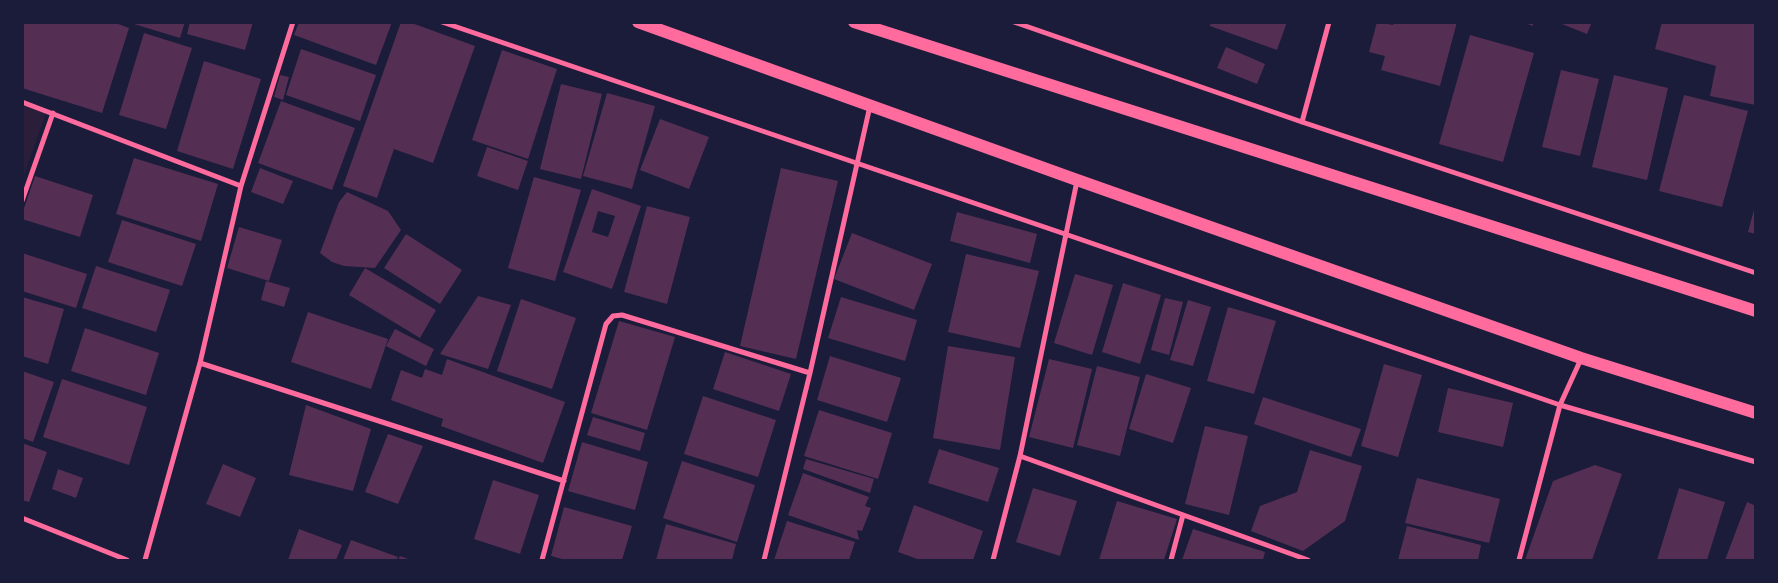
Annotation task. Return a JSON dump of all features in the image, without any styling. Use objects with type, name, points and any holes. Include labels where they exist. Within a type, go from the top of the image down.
[{"type":"main road","points":[[638,22],[1077,180],[1582,358],[1756,412]]},
{"type":"main road","points":[[854,22],[1756,311]]},
{"type":"street","points":[[145,560],[200,363],[241,186],[293,22]]},
{"type":"street","points":[[442,22],[1560,405],[1756,462]]},
{"type":"street","points":[[1014,22],[1302,122],[1756,273]]},
{"type":"street","points":[[1302,122],[1329,22]]},
{"type":"street","points":[[22,102],[241,186]]},
{"type":"street","points":[[764,560],[810,373],[870,106]]},
{"type":"street","points":[[22,201],[53,113]]},
{"type":"street","points":[[993,560],[1020,456],[1077,180]]},
{"type":"street","points":[[542,560],[606,324],[613,316],[622,315],[810,373]]},
{"type":"street","points":[[1518,560],[1560,405],[1582,358]]},
{"type":"street","points":[[200,363],[564,481]]},
{"type":"street","points":[[1020,456],[1308,560]]},
{"type":"street","points":[[1170,560],[1183,515]]},
{"type":"street","points":[[22,518],[126,560]]},
{"type":"shaded area","points":[[23,105],[46,113],[23,178]]},
{"type":"building","points":[[22,22],[113,22],[129,28],[102,113],[22,88]]},
{"type":"building","points":[[135,22],[185,22],[180,38],[134,24]]},
{"type":"building","points":[[190,22],[253,22],[245,50],[187,34]]},
{"type":"building","points":[[299,22],[392,22],[376,65],[294,35]]},
{"type":"building","points":[[401,22],[409,22],[475,46],[433,163],[394,149],[377,198],[343,186]]},
{"type":"building","points":[[1211,22],[1287,22],[1277,50],[1210,26]]},
{"type":"building","points":[[1377,22],[1393,25],[1394,22],[1457,22],[1440,86],[1381,70],[1385,56],[1369,52]]},
{"type":"building","points":[[1522,22],[1533,22],[1533,26]]},
{"type":"building","points":[[1557,22],[1592,22],[1587,34]]},
{"type":"building","points":[[1662,22],[1756,22],[1756,105],[1710,96],[1716,66],[1655,49]]},
{"type":"building","points":[[144,33],[192,48],[166,129],[119,115]]},
{"type":"building","points":[[1470,35],[1534,53],[1503,162],[1439,144]]},
{"type":"building","points":[[1226,47],[1265,64],[1257,84],[1217,68]]},
{"type":"building","points":[[301,49],[376,75],[360,121],[286,95]]},
{"type":"building","points":[[502,50],[557,69],[528,159],[472,140]]},
{"type":"building","points":[[204,61],[261,79],[233,169],[177,151]]},
{"type":"building","points":[[1561,70],[1599,79],[1580,156],[1542,147]]},
{"type":"building","points":[[280,75],[289,77],[283,100],[274,97]]},
{"type":"building","points":[[1614,75],[1668,88],[1647,180],[1592,167]]},
{"type":"building","points":[[561,84],[602,94],[581,179],[540,169]]},
{"type":"building","points":[[607,93],[655,106],[632,189],[583,176]]},
{"type":"building","points":[[1684,95],[1748,111],[1722,207],[1659,191]]},
{"type":"building","points":[[281,101],[355,128],[332,190],[258,163]]},
{"type":"building","points":[[660,119],[709,137],[689,189],[640,170]]},
{"type":"building","points":[[487,147],[528,161],[518,190],[477,176]]},
{"type":"building","points":[[134,158],[218,184],[201,241],[116,214]]},
{"type":"building","points":[[260,168],[293,181],[283,204],[251,192]]},
{"type":"building","points":[[781,168],[838,181],[796,359],[740,346]]},
{"type":"building","points":[[35,176],[93,195],[80,237],[22,219]]},
{"type":"building","points":[[534,177],[581,190],[555,281],[508,268]]},
{"type":"building","points":[[592,189],[641,206],[612,289],[563,272]],"holes":[[[598,211],[615,216],[608,237],[592,232]]]},
{"type":"building","points":[[347,192],[388,211],[401,230],[375,268],[344,266],[332,262],[320,253],[339,202]]},
{"type":"building","points":[[647,206],[690,217],[667,304],[624,292]]},
{"type":"building","points":[[1756,206],[1756,234],[1748,232]]},
{"type":"building","points":[[957,212],[1037,234],[1030,263],[950,241]]},
{"type":"building","points":[[122,220],[196,244],[182,286],[108,262]]},
{"type":"building","points":[[239,227],[282,240],[269,281],[227,268]]},
{"type":"building","points":[[852,233],[932,264],[914,310],[834,279]]},
{"type":"building","points":[[406,234],[462,270],[440,304],[384,268]]},
{"type":"building","points":[[22,253],[87,274],[76,308],[22,291]]},
{"type":"building","points":[[966,254],[1039,271],[1020,348],[948,332]]},
{"type":"building","points":[[96,266],[170,290],[156,332],[82,308]]},
{"type":"building","points":[[365,268],[436,310],[420,338],[349,295]]},
{"type":"building","points":[[1075,274],[1113,285],[1092,355],[1054,343]]},
{"type":"building","points":[[266,281],[290,288],[284,307],[261,300]]},
{"type":"building","points":[[1123,283],[1161,295],[1140,364],[1102,352]]},
{"type":"building","points":[[478,296],[511,305],[488,369],[440,354]]},
{"type":"building","points":[[22,297],[64,309],[48,364],[22,356]]},
{"type":"building","points":[[841,297],[917,320],[905,361],[828,338]]},
{"type":"building","points":[[1165,298],[1183,302],[1169,355],[1151,350]]},
{"type":"building","points":[[521,299],[576,318],[552,389],[497,371]]},
{"type":"building","points":[[1188,300],[1211,307],[1193,366],[1170,360]]},
{"type":"building","points":[[1228,307],[1276,321],[1254,394],[1207,381]]},
{"type":"building","points":[[308,312],[388,339],[371,389],[291,362]]},
{"type":"building","points":[[619,321],[675,337],[647,430],[591,413]]},
{"type":"building","points":[[85,328],[159,353],[146,395],[71,371]]},
{"type":"building","points":[[395,329],[434,349],[426,366],[386,346]]},
{"type":"building","points":[[948,346],[1015,357],[1000,450],[933,438]]},
{"type":"building","points":[[725,352],[791,374],[779,411],[713,389]]},
{"type":"building","points":[[830,356],[901,378],[887,422],[817,400]]},
{"type":"building","points":[[447,359],[565,402],[543,463],[441,426],[443,419],[391,400],[401,370],[422,378],[425,369],[442,375]]},
{"type":"building","points":[[1049,359],[1092,369],[1073,448],[1029,437]]},
{"type":"building","points":[[1384,364],[1422,375],[1398,457],[1361,446]]},
{"type":"building","points":[[1097,366],[1140,377],[1120,456],[1077,445]]},
{"type":"building","points":[[22,371],[54,382],[33,442],[22,438]]},
{"type":"building","points":[[1146,374],[1191,388],[1173,443],[1129,429]]},
{"type":"building","points":[[62,379],[147,407],[129,465],[43,437]]},
{"type":"building","points":[[1448,388],[1513,403],[1503,447],[1438,432]]},
{"type":"building","points":[[703,396],[776,420],[758,477],[684,454]]},
{"type":"building","points":[[1263,397],[1361,429],[1351,457],[1254,424]]},
{"type":"building","points":[[306,405],[371,429],[353,491],[289,475]]},
{"type":"building","points":[[819,410],[892,433],[878,479],[804,456]]},
{"type":"building","points":[[593,417],[645,433],[640,451],[587,435]]},
{"type":"building","points":[[1205,426],[1248,436],[1229,515],[1185,504]]},
{"type":"building","points":[[388,434],[423,446],[398,504],[365,492]]},
{"type":"building","points":[[582,442],[648,462],[635,510],[568,491]]},
{"type":"building","points":[[22,443],[47,452],[29,502],[22,500]]},
{"type":"building","points":[[939,449],[999,468],[988,502],[928,483]]},
{"type":"building","points":[[1310,450],[1362,466],[1345,521],[1303,551],[1251,531],[1260,506],[1297,492]]},
{"type":"building","points":[[806,459],[874,479],[870,493],[803,469]]},
{"type":"building","points":[[682,461],[755,485],[737,542],[663,518]]},
{"type":"building","points":[[223,464],[256,478],[240,517],[206,504]]},
{"type":"building","points":[[1595,465],[1622,474],[1592,560],[1525,560],[1553,481]]},
{"type":"building","points":[[58,469],[83,478],[76,498],[52,489]]},
{"type":"building","points":[[803,473],[869,497],[865,506],[871,508],[862,531],[857,530],[859,540],[788,515]]},
{"type":"building","points":[[1417,478],[1500,499],[1489,543],[1405,523]]},
{"type":"building","points":[[493,480],[539,495],[520,554],[474,539]]},
{"type":"building","points":[[1033,488],[1077,501],[1060,556],[1016,542]]},
{"type":"building","points":[[1679,488],[1725,502],[1707,560],[1657,560]]},
{"type":"building","points":[[1117,501],[1177,519],[1164,560],[1099,560]]},
{"type":"building","points":[[1747,502],[1756,506],[1756,560],[1725,560]]},
{"type":"building","points":[[914,505],[983,531],[973,560],[920,560],[898,552]]},
{"type":"building","points":[[564,507],[632,526],[622,560],[566,560],[551,556]]},
{"type":"building","points":[[787,521],[855,542],[849,560],[774,560]]},
{"type":"building","points":[[666,524],[736,544],[732,560],[656,560]]},
{"type":"building","points":[[1407,526],[1481,545],[1478,560],[1398,560]]},
{"type":"building","points":[[299,529],[342,545],[336,560],[288,560]]},
{"type":"building","points":[[1193,529],[1265,552],[1263,560],[1182,560]]},
{"type":"building","points":[[351,540],[398,557],[396,560],[343,560]]},
{"type":"building","points":[[400,556],[411,560],[398,560]]}]
